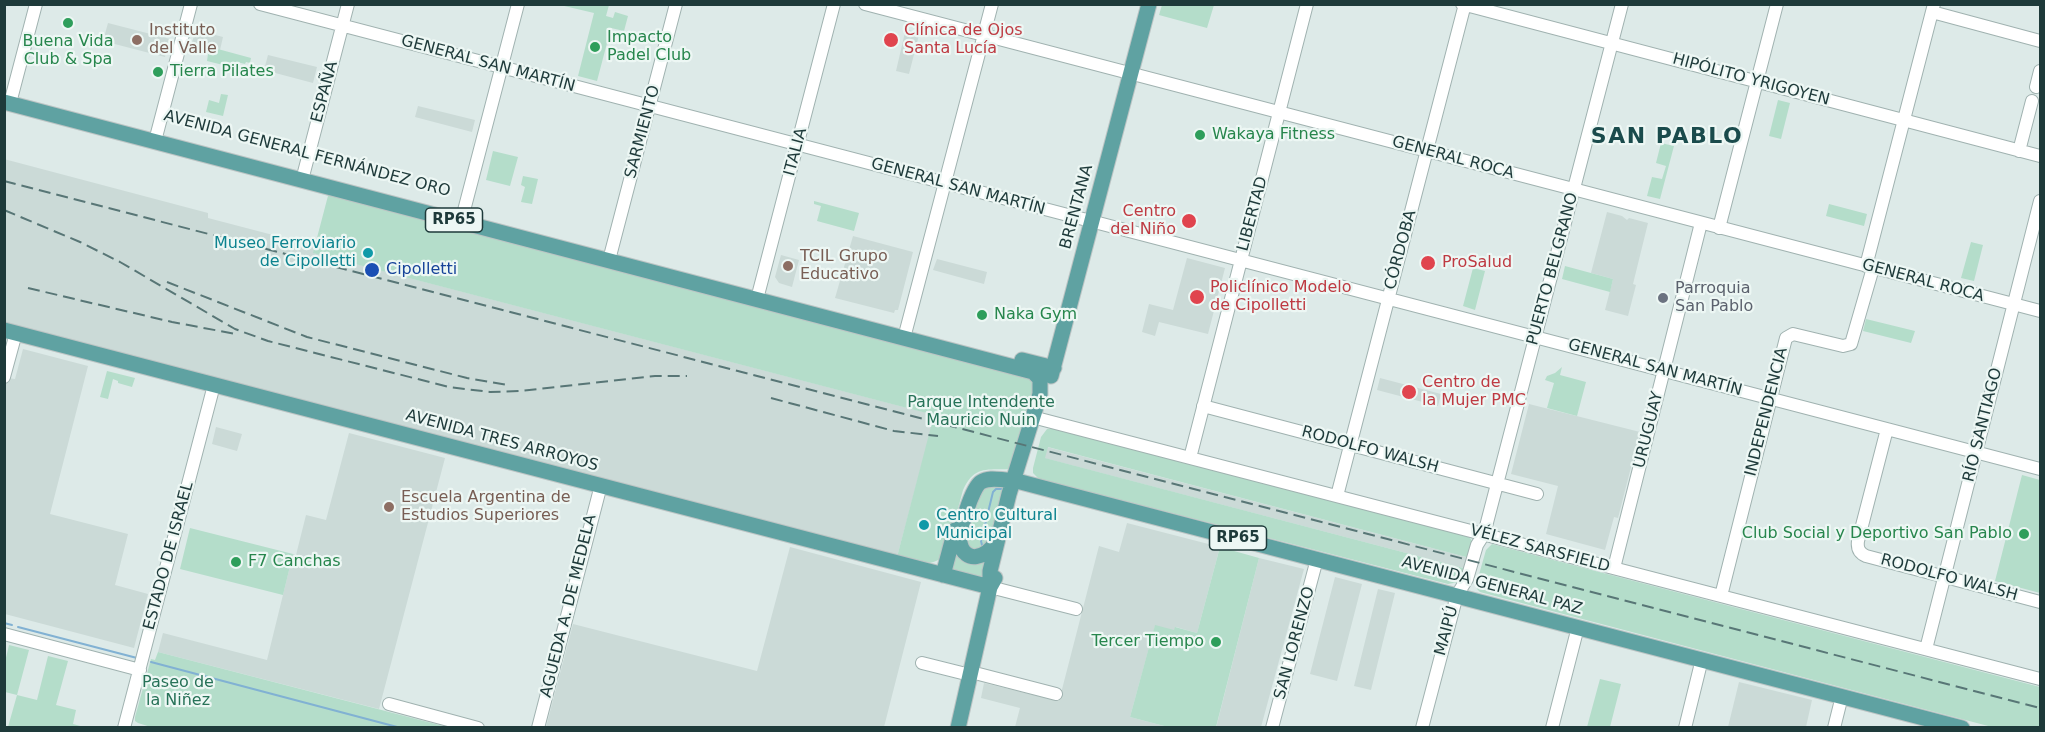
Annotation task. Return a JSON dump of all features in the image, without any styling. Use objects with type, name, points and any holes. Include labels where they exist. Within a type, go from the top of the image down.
[{"type":"main road","name":"BRENTANA","points":[[1016,481],[1032,451],[1049,373],[1092,222],[1149,4]]},
{"type":"main road","name":"AVENIDA GENERAL FERNÁNDEZ ORO","points":[[8,98],[1049,373]]},
{"type":"main road","name":"AVENIDA TRES ARROYOS","points":[[10,332],[990,587]]},
{"type":"main road","name":"AVENIDA GENERAL FERNÁNDEZ ORO","points":[[905,334],[952,350],[972,351],[1049,373]]},
{"type":"main road","points":[[990,587],[989,576],[998,538],[1040,394],[1049,373]]},
{"type":"main road","name":"AVENIDA GENERAL PAZ","points":[[943,575],[969,483],[978,475],[991,471],[1005,474],[1016,481],[1962,728]]},
{"type":"main road","name":"RP65","points":[[998,538],[989,552],[976,557],[964,552],[960,540],[972,494],[977,485],[989,479],[1016,481]]},
{"type":"main road","points":[[958,728],[1016,481]]},
{"type":"street","points":[[8,98],[36,4]]},
{"type":"street","points":[[156,137],[190,4]]},
{"type":"street","name":"GENERAL SAN MARTÍN","points":[[260,4],[2040,469]]},
{"type":"street","name":"ESPAÑA","points":[[303,176],[348,4]]},
{"type":"street","points":[[463,218],[518,4]]},
{"type":"street","name":"SARMIENTO","points":[[610,256],[676,4]]},
{"type":"street","name":"ITALIA","points":[[759,295],[834,4]]},
{"type":"street","name":"GENERAL ROCA","points":[[865,4],[2040,311]]},
{"type":"street","points":[[905,334],[992,4]]},
{"type":"street","name":"LIBERTAD","points":[[1190,458],[1307,4]]},
{"type":"street","name":"PUERTO BELGRANO","points":[[1484,534],[1622,4]]},
{"type":"street","points":[[1719,228],[1777,4]]},
{"type":"street","name":"HIPÓLITO YRIGOYEN","points":[[1464,5],[2040,156]]},
{"type":"street","name":"CÓRDOBA","points":[[1337,496],[1464,5]]},
{"type":"street","points":[[1933,8],[2040,41]]},
{"type":"street","name":"INDEPENDENCIA","points":[[1721,596],[1786,338],[1789,334],[1794,334],[1842,346],[1852,343],[1904,120],[1933,8]]},
{"type":"street","points":[[2036,87],[2040,71]]},
{"type":"street","points":[[2019,151],[2032,101]]},
{"type":"street","name":"RÍO SANTIAGO","points":[[1926,649],[2040,201]]},
{"type":"street","name":"URUGUAY","points":[[1614,568],[1701,223]]},
{"type":"street","points":[[4,377],[10,332]]},
{"type":"street","name":"ESTADO DE ISRAEL","points":[[127,727],[214,385]]},
{"type":"street","name":"RODOLFO WALSH","points":[[1203,406],[1537,494]]},
{"type":"street","name":"VÉLEZ SARSFIELD","points":[[1040,419],[2040,679]]},
{"type":"street","name":"RODOLFO WALSH","points":[[1887,429],[1858,541],[1859,550],[1866,556],[2040,602]]},
{"type":"street","name":"AGUEDA A. DE MEDELA","points":[[538,728],[601,485]]},
{"type":"street","name":"MAIPÚ","points":[[1422,728],[1477,545],[1484,534]]},
{"type":"street","name":"SAN LORENZO","points":[[1272,728],[1317,559]]},
{"type":"street","points":[[990,587],[1076,609]]},
{"type":"street","points":[[1552,728],[1578,627]]},
{"type":"street","points":[[4,634],[140,670]]},
{"type":"street","points":[[1685,728],[1702,659]]},
{"type":"street","points":[[922,663],[1056,694]]},
{"type":"street","points":[[1834,728],[1842,696]]},
{"type":"street","points":[[389,704],[477,728]]},
{"type":"shaded area","name":"Instituto del Valle","points":[[108,23],[170,39],[165,57],[103,41]]},
{"type":"shaded area","points":[[906,28],[919,35],[909,74],[896,71]]},
{"type":"shaded area","points":[[196,30],[223,37],[220,50],[192,42]]},
{"type":"shaded area","points":[[268,55],[317,67],[313,83],[264,70]]},
{"type":"shaded area","points":[[418,106],[475,120],[472,132],[415,117]]},
{"type":"shaded area","points":[[4,159],[208,213],[208,218],[315,246],[314,253],[935,415],[897,557],[5,323]]},
{"type":"shaded area","points":[[1607,212],[1622,216],[1627,220],[1629,218],[1648,223],[1633,284],[1636,285],[1628,316],[1605,310],[1613,279],[1591,273]]},
{"type":"shaded area","points":[[853,236],[913,252],[898,310],[894,313],[835,298]]},
{"type":"shaded area","name":"TCIL Grupo Educativo","points":[[781,255],[799,260],[792,287],[779,283],[775,277]]},
{"type":"shaded area","name":"Policlínico Modelo de Cipolletti","points":[[1187,258],[1225,268],[1208,334],[1159,322],[1155,336],[1142,332],[1149,304],[1173,310]]},
{"type":"shaded area","points":[[937,259],[987,272],[984,284],[933,270]]},
{"type":"shaded area","points":[[23,349],[88,366],[50,514],[128,534],[115,585],[148,594],[134,648],[5,614],[5,388],[7,378],[15,379]]},
{"type":"shaded area","name":"Centro de la Mujer PMC","points":[[1380,378],[1441,394],[1438,406],[1377,390]]},
{"type":"shaded area","points":[[1529,404],[1640,432],[1618,518],[1614,517],[1605,550],[1546,534],[1558,486],[1511,474]]},
{"type":"shaded area","points":[[216,427],[242,434],[237,451],[212,444]]},
{"type":"shaded area","points":[[349,433],[445,458],[379,709],[158,652],[163,633],[267,660],[293,554],[296,555],[306,515],[326,520]]},
{"type":"shaded area","points":[[1047,447],[1470,558],[1467,569],[1044,458]]},
{"type":"shaded area","points":[[1127,523],[1220,547],[1197,633],[1176,627],[1174,631],[1155,626],[1130,717],[1168,727],[1015,727],[1020,708],[981,698],[984,683],[1059,701],[1099,546],[1119,552]]},
{"type":"shaded area","points":[[790,547],[921,582],[884,727],[546,727],[573,624],[757,671]]},
{"type":"shaded area","points":[[1259,558],[1304,569],[1261,727],[1216,728]]},
{"type":"shaded area","points":[[1335,577],[1362,584],[1337,681],[1310,674]]},
{"type":"shaded area","points":[[1378,589],[1395,593],[1371,690],[1354,686]]},
{"type":"shaded area","points":[[1739,682],[1812,700],[1806,727],[1728,727]]},
{"type":"green space","points":[[1162,4],[1214,5],[1207,28],[1159,15]]},
{"type":"green space","name":"Impacto Padel Club","points":[[560,5],[609,5],[606,16],[613,18],[615,12],[628,16],[624,31],[611,28],[597,81],[578,76],[594,13]]},
{"type":"green space","points":[[192,42],[251,58],[250,63],[237,62],[235,68],[207,61],[208,54],[191,47]]},
{"type":"green space","points":[[221,94],[228,95],[223,116],[206,112],[209,100],[219,103]]},
{"type":"green space","points":[[1778,100],[1790,103],[1781,139],[1769,136]]},
{"type":"green space","points":[[1661,143],[1674,146],[1660,199],[1647,196],[1652,177],[1662,179],[1666,166],[1656,163]]},
{"type":"green space","points":[[493,151],[518,157],[510,186],[486,180]]},
{"type":"green space","points":[[523,176],[538,179],[532,204],[521,202],[525,187],[521,185]]},
{"type":"green space","name":"Parque Intendente Mauricio Nuin","points":[[329,192],[1030,376],[1037,383],[1010,469],[982,470],[967,482],[946,553],[941,558],[930,563],[923,563],[897,557],[934,415],[313,253]]},
{"type":"green space","points":[[814,201],[859,213],[854,231],[817,221],[821,206],[814,204]]},
{"type":"green space","points":[[1829,204],[1867,214],[1864,226],[1826,216]]},
{"type":"green space","points":[[1971,242],[1983,245],[1974,281],[1961,278]]},
{"type":"green space","points":[[1565,266],[1613,279],[1610,292],[1562,279]]},
{"type":"green space","points":[[1473,268],[1485,271],[1475,310],[1463,306]]},
{"type":"green space","points":[[1866,319],[1915,331],[1911,343],[1863,331]]},
{"type":"green space","points":[[1562,367],[1560,375],[1586,382],[1577,416],[1547,408],[1554,383],[1545,380],[1547,376]]},
{"type":"green space","points":[[107,371],[135,378],[132,387],[113,379],[108,399],[100,397]]},
{"type":"green space","points":[[1055,428],[1467,536],[1472,543],[1470,558],[1048,447],[1045,458],[1467,569],[1459,582],[1448,584],[1039,479],[1033,473],[1033,468],[1041,437],[1047,429]]},
{"type":"green space","name":"Club Social y Deportivo San Pablo","points":[[2022,475],[2040,480],[2040,593],[1995,581]]},
{"type":"green space","points":[[1004,484],[993,541],[973,551],[964,542],[978,488]]},
{"type":"green space","name":"F7 Canchas","points":[[190,528],[293,554],[283,595],[180,569]]},
{"type":"green space","points":[[956,543],[985,558],[984,576],[979,577],[952,569]]},
{"type":"green space","points":[[1492,544],[2040,687],[2040,727],[1992,727],[1480,592],[1476,585],[1486,550]]},
{"type":"green space","name":"Tercer Tiempo","points":[[1220,547],[1259,558],[1216,727],[1168,727],[1130,717],[1155,625],[1197,633]]},
{"type":"green space","points":[[9,645],[29,650],[17,695],[5,692],[5,662]]},
{"type":"green space","name":"Paseo de la Niñez","points":[[158,652],[447,727],[154,728],[138,723],[135,717],[151,659],[155,660]]},
{"type":"green space","points":[[48,656],[68,661],[56,705],[76,710],[73,724],[84,727],[8,727],[17,695],[37,700]]},
{"type":"green space","points":[[1600,679],[1621,684],[1610,727],[1587,727]]},
{"type":"waterway","points":[[985,546],[981,541],[993,492],[996,489],[1003,489]]},
{"type":"waterway","points":[[4,623],[12,625]]},
{"type":"waterway","points":[[18,627],[137,658]]},
{"type":"waterway","points":[[151,662],[401,728]]},
{"type":"railway","points":[[4,181],[2040,708]]},
{"type":"railway","points":[[4,210],[80,242],[120,262],[235,329],[268,341],[449,387],[490,392],[520,391],[655,376],[687,376]]},
{"type":"railway","points":[[167,282],[307,337],[467,378],[508,385]]},
{"type":"railway","points":[[28,288],[172,322],[236,334]]},
{"type":"railway","points":[[771,398],[894,431],[938,436]]},
{"type":"place","name":"Buena Vida Club & Spa","points":[[68,23]]},
{"type":"place","name":"Instituto del Valle","points":[[137,40]]},
{"type":"place","name":"Clínica de Ojos Santa Lucía","points":[[891,40]]},
{"type":"place","name":"Impacto Padel Club","points":[[595,47]]},
{"type":"place","name":"Tierra Pilates","points":[[158,72]]},
{"type":"place","name":"Wakaya Fitness","points":[[1200,135]]},
{"type":"place","name":"Centro del Niño","points":[[1189,221]]},
{"type":"place","name":"Museo Ferroviario de Cipolletti","points":[[368,253]]},
{"type":"place","name":"ProSalud","points":[[1428,263]]},
{"type":"place","name":"TCIL Grupo Educativo","points":[[788,266]]},
{"type":"place","name":"Cipolletti","points":[[372,270]]},
{"type":"place","name":"Policlínico Modelo de Cipolletti","points":[[1197,297]]},
{"type":"place","name":"Parroquia San Pablo","points":[[1663,298]]},
{"type":"place","name":"Naka Gym","points":[[982,315]]},
{"type":"place","name":"Centro de la Mujer PMC","points":[[1409,392]]},
{"type":"place","name":"Escuela Argentina de Estudios Superiores","points":[[389,507]]},
{"type":"place","name":"Centro Cultural Municipal","points":[[924,525]]},
{"type":"place","name":"Club Social y Deportivo San Pablo","points":[[2024,534]]},
{"type":"place","name":"F7 Canchas","points":[[236,562]]},
{"type":"place","name":"Tercer Tiempo","points":[[1216,642]]},
{"type":"district","name":"SAN PABLO","points":[[1667,137]]}]
